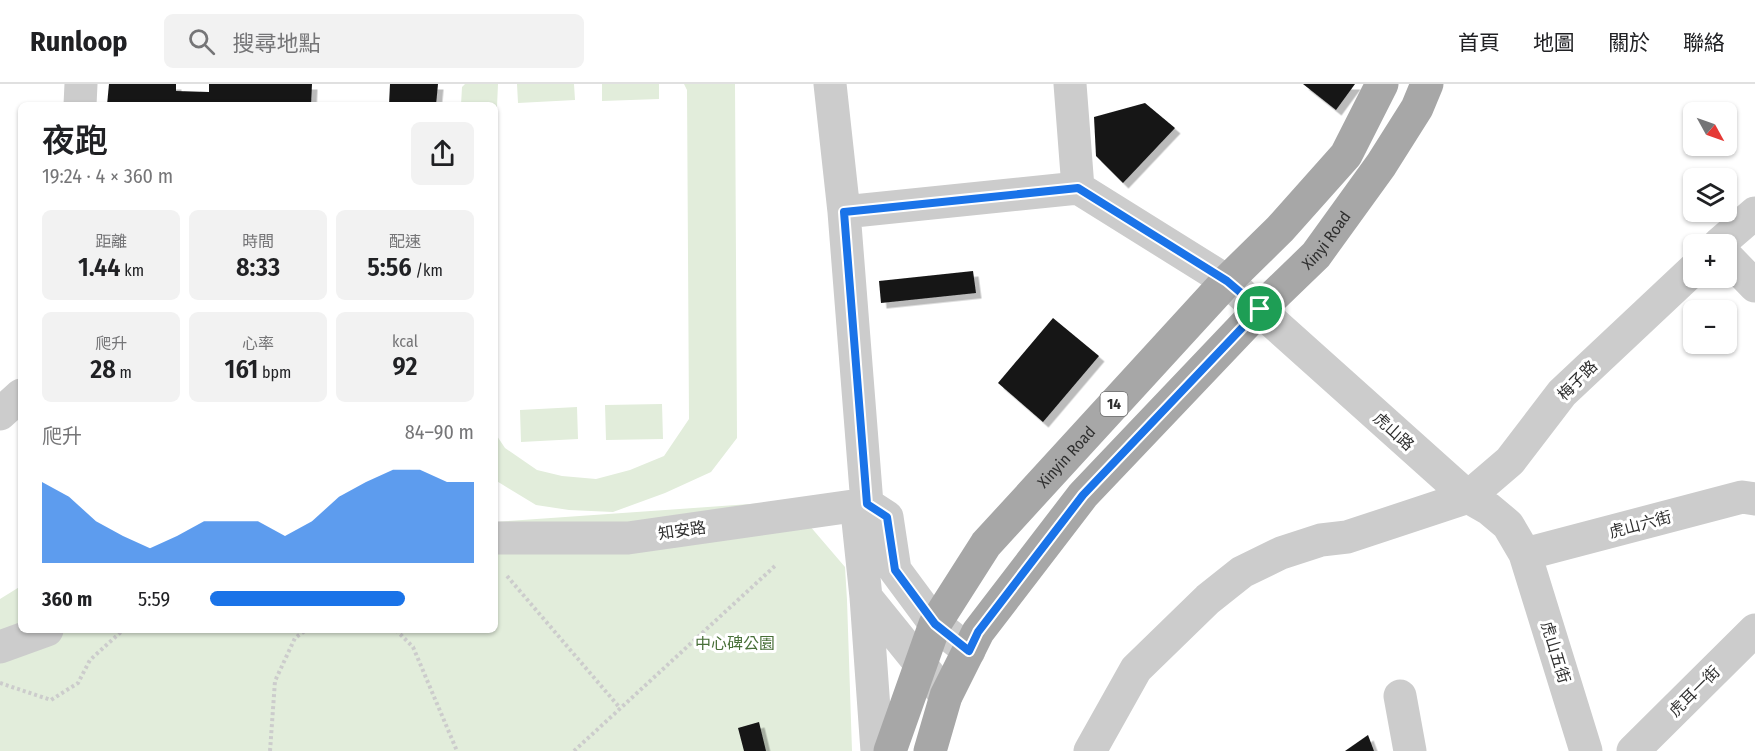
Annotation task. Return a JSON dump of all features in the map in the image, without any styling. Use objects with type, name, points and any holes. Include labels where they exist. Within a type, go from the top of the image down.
[{"type":"main road","name":"Xinyin Road","points":[[890,751],[935,624],[986,544],[1227,281],[1280,230],[1346,156],[1382,84]]},
{"type":"main road","name":"Xinyi Road","points":[[930,751],[946,696],[978,632],[1083,495],[1260,309],[1316,255],[1381,165],[1417,108],[1427,84]]},
{"type":"street","points":[[80,102],[81,84]]},
{"type":"street","points":[[830,84],[844,212],[867,504],[858,521],[877,751]]},
{"type":"street","points":[[844,212],[1078,188],[1070,84]]},
{"type":"street","name":"虎山路","points":[[1078,188],[1227,281],[1468,497],[1489,509],[1508,525],[1525,554]]},
{"type":"street","points":[[1731,234],[1755,213]]},
{"type":"street","points":[[1737,267],[1755,286]]},
{"type":"street","name":"梅子路","points":[[1468,497],[1510,461],[1562,393],[1683,279]]},
{"type":"street","points":[[0,414],[18,398]]},
{"type":"street","points":[[1090,751],[1136,669],[1208,599],[1242,572],[1281,553],[1321,540],[1347,537],[1468,497]]},
{"type":"street","name":"虎山六街","points":[[1525,554],[1742,497],[1755,499]]},
{"type":"street","points":[[867,504],[887,517],[895,570],[935,624],[969,651]]},
{"type":"street","name":"知安路","points":[[498,538],[628,538],[867,504]]},
{"type":"street","name":"虎山五街","points":[[1525,554],[1586,751]]},
{"type":"street","points":[[866,597],[919,666],[946,696]]},
{"type":"street","name":"虎耳一街","points":[[1633,751],[1755,630]]},
{"type":"street","points":[[0,647],[39,633]]},
{"type":"street","points":[[1400,696],[1410,751]]},
{"type":"path","points":[[574,751],[776,565]]},
{"type":"path","points":[[507,576],[620,708]]},
{"type":"path","points":[[0,683],[51,700],[78,683],[90,660],[120,633]]},
{"type":"path","points":[[270,751],[275,681],[295,638],[302,633]]},
{"type":"path","points":[[399,633],[412,647],[457,751]]},
{"type":"green space","points":[[465,84],[498,84],[497,102],[461,102],[462,87]]},
{"type":"green space","points":[[517,84],[574,84],[575,100],[518,103]]},
{"type":"green space","points":[[602,84],[659,84],[659,99],[602,101]]},
{"type":"green space","points":[[684,84],[735,84],[737,438],[711,472],[665,493],[613,512],[569,510],[536,505],[498,482],[498,438],[505,448],[537,470],[562,476],[596,479],[630,470],[664,456],[689,419],[687,90]]},
{"type":"green space","points":[[662,404],[663,439],[606,440],[605,405]]},
{"type":"green space","points":[[577,407],[578,439],[521,442],[520,410]]},
{"type":"green space","name":"中心碑公園","points":[[765,503],[809,525],[845,567],[852,751],[0,751],[0,599],[18,588],[18,633],[498,633],[498,522]]},
{"type":"building","points":[[109,84],[176,84],[176,91],[209,92],[209,84],[312,84],[311,102],[107,102]]},
{"type":"building","points":[[390,84],[438,84],[436,102],[389,102]]},
{"type":"building","points":[[1303,84],[1355,84],[1336,110]]},
{"type":"building","points":[[1145,103],[1175,128],[1123,183],[1096,156],[1094,117]]},
{"type":"building","points":[[973,271],[976,293],[881,303],[879,281]]},
{"type":"building","points":[[1053,318],[1099,356],[1043,422],[998,383]]},
{"type":"building","points":[[759,722],[766,751],[744,751],[738,728]]},
{"type":"building","points":[[1368,735],[1374,751],[1345,751]]},
{"type":"route","points":[[1078,188],[1227,281],[1260,309],[1083,495],[978,632],[969,651],[935,624],[895,570],[887,517],[867,504],[844,212],[1078,188]]}]
